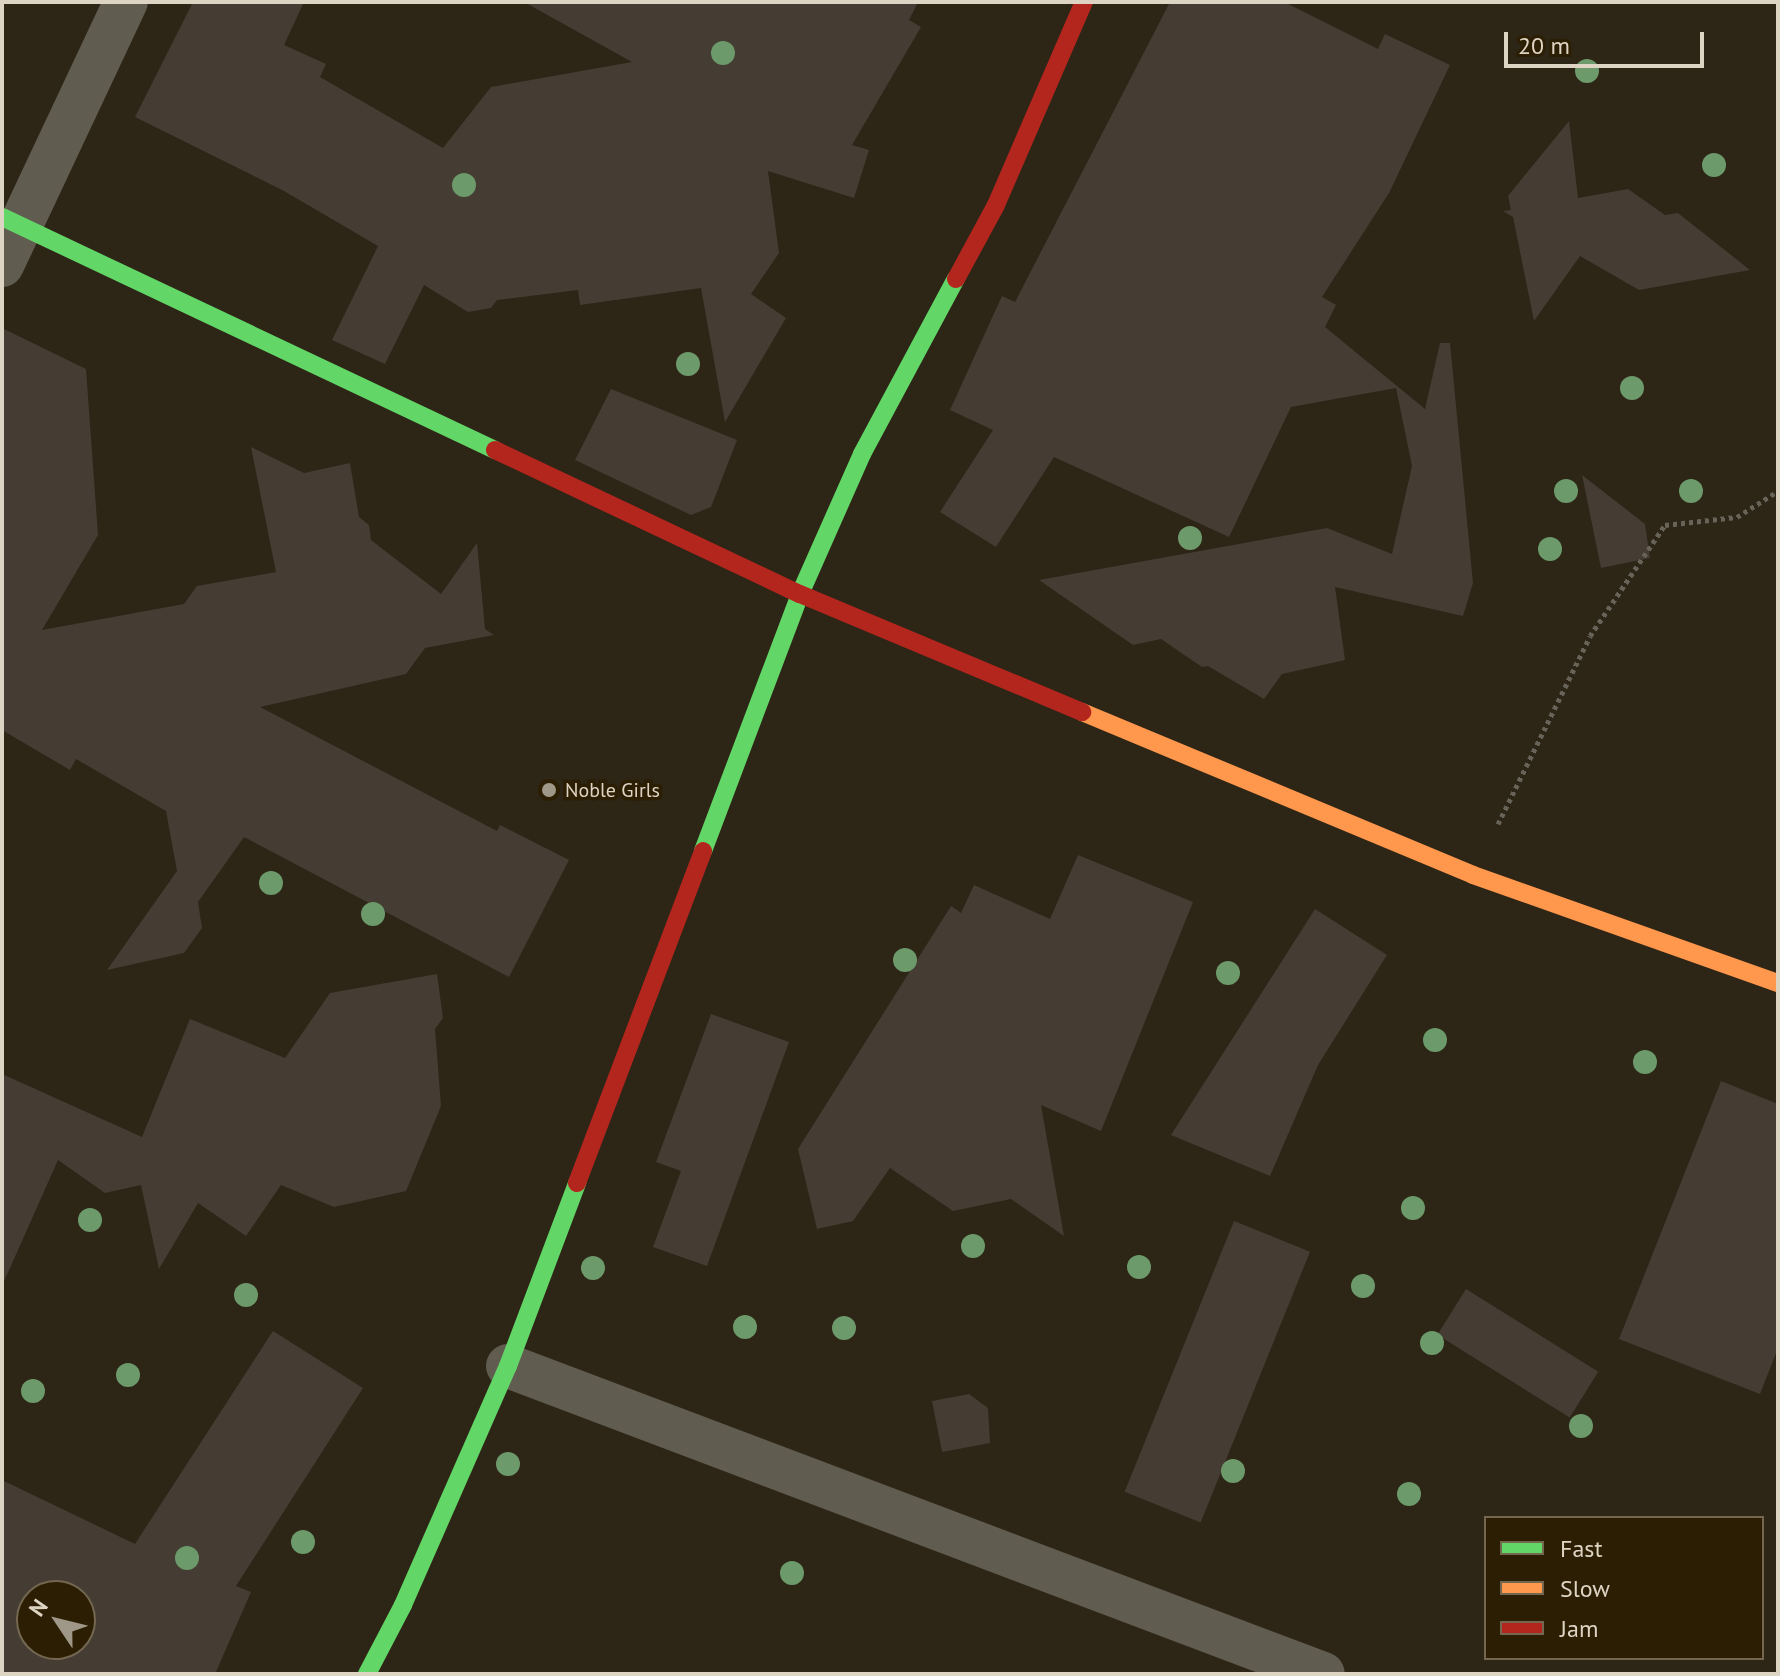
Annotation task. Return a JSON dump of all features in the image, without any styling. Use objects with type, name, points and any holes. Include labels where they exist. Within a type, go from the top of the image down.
[{"type":"street","points":[[2,265],[12,221],[126,2]]},
{"type":"street","points":[[367,1674],[403,1605],[508,1366],[800,594],[862,454],[996,205],[1084,2]]},
{"type":"street","points":[[12,221],[800,594],[1473,875],[1778,983]]},
{"type":"street","points":[[508,1366],[1323,1674]]},
{"type":"path","points":[[1473,875],[1590,636],[1665,525],[1737,517],[1778,491]]},
{"type":"building","points":[[193,2],[304,2],[284,45],[326,64],[320,77],[443,148],[491,87],[632,62],[524,2],[918,2],[909,20],[921,27],[852,145],[869,150],[854,198],[768,171],[779,253],[751,294],[786,318],[725,422],[701,288],[580,305],[578,290],[497,300],[491,308],[468,312],[424,285],[385,364],[332,340],[378,246],[284,191],[135,117]]},
{"type":"building","points":[[1170,2],[1284,2],[1378,49],[1385,34],[1450,65],[1389,193],[1322,297],[1336,305],[1325,327],[1425,409],[1440,343],[1450,343],[1473,583],[1463,616],[1335,587],[1345,660],[1282,674],[1264,699],[1208,666],[1202,667],[1161,639],[1133,645],[1039,580],[1327,528],[1392,554],[1412,466],[1396,388],[1291,407],[1229,537],[1054,457],[996,547],[940,512],[993,430],[950,410],[1002,296],[1015,302]]},
{"type":"building","points":[[1569,121],[1578,198],[1628,189],[1665,215],[1678,213],[1750,270],[1639,290],[1580,256],[1534,321],[1513,217],[1503,211],[1511,210],[1508,196]]},
{"type":"building","points":[[2,328],[86,369],[98,535],[42,630],[184,604],[197,586],[276,572],[251,447],[304,473],[350,463],[359,517],[369,525],[371,540],[441,594],[477,543],[485,629],[494,635],[425,648],[406,674],[260,707],[497,831],[500,825],[569,860],[509,977],[244,837],[198,902],[202,928],[184,953],[107,970],[177,871],[166,811],[76,759],[70,770],[2,730]]},
{"type":"building","points":[[611,389],[737,440],[711,507],[691,515],[575,460]]},
{"type":"building","points":[[1582,475],[1645,524],[1650,558],[1601,568]]},
{"type":"building","points":[[1078,855],[1193,902],[1101,1131],[1041,1105],[1064,1236],[1011,1199],[953,1211],[890,1168],[853,1221],[817,1229],[798,1149],[951,906],[961,913],[974,885],[1050,919]]},
{"type":"building","points":[[1315,909],[1387,955],[1318,1065],[1270,1176],[1171,1135]]},
{"type":"building","points":[[437,974],[443,1018],[435,1029],[441,1106],[406,1191],[334,1207],[281,1185],[246,1236],[198,1203],[159,1269],[141,1185],[105,1193],[58,1160],[2,1286],[2,1074],[142,1137],[190,1019],[285,1058],[330,993]]},
{"type":"building","points":[[711,1014],[789,1042],[707,1266],[653,1247],[681,1171],[656,1162]]},
{"type":"building","points":[[1721,1081],[1778,1104],[1778,1348],[1760,1394],[1619,1339]]},
{"type":"building","points":[[1234,1221],[1310,1252],[1201,1522],[1125,1492]]},
{"type":"building","points":[[1466,1289],[1598,1372],[1570,1417],[1437,1335]]},
{"type":"building","points":[[273,1331],[363,1388],[236,1586],[251,1592],[215,1674],[2,1674],[2,1480],[135,1544]]},
{"type":"building","points":[[969,1394],[988,1408],[990,1443],[942,1452],[932,1401]]},
{"type":"traffic: fast","points":[[2,217],[495,450]]},
{"type":"traffic: fast","points":[[703,851],[800,594],[862,454],[956,279]]},
{"type":"traffic: fast","points":[[367,1674],[403,1605],[508,1366],[577,1183]]},
{"type":"traffic: slow","points":[[1082,712],[1473,875],[1778,983]]},
{"type":"traffic: jam","points":[[956,279],[996,205],[1084,2]]},
{"type":"traffic: jam","points":[[495,450],[800,594],[1082,712]]},
{"type":"traffic: jam","points":[[577,1183],[703,851]]},
{"type":"place","name":"Noble Girls","points":[[549,790]]}]
